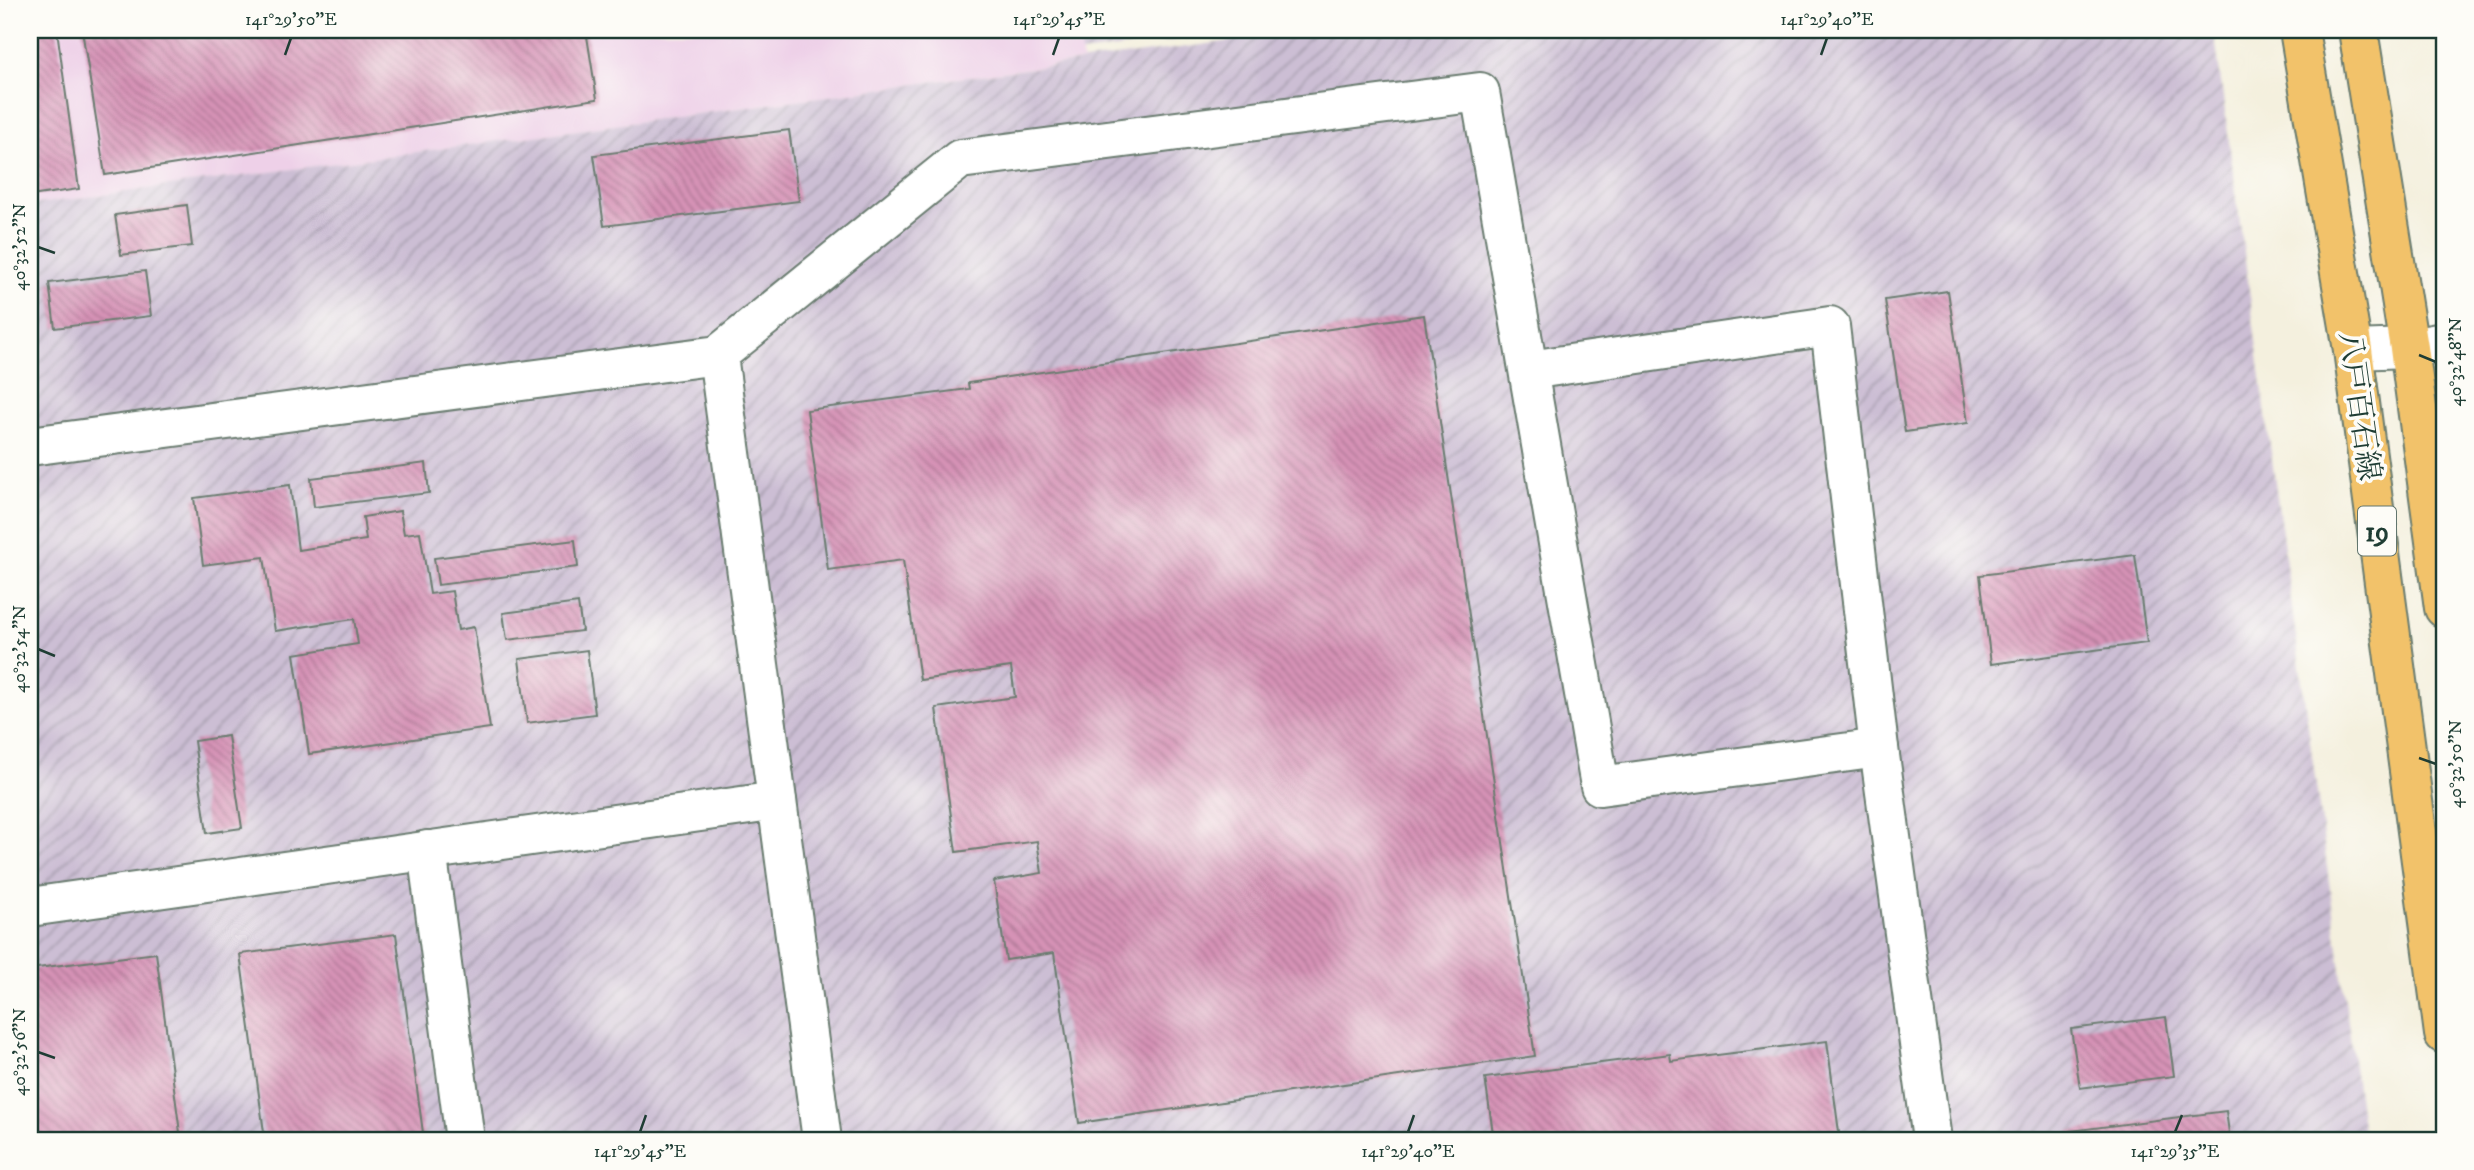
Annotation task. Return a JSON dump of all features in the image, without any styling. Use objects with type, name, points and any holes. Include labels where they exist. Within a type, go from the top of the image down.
[{"type":"main road","name":"八戸百石線","points":[[2299,30],[2353,350],[2444,1034]]},
{"type":"main road","name":"八戸百石線","points":[[2358,30],[2427,345],[2444,608]]},
{"type":"lane","points":[[30,446],[718,355],[960,159],[1480,92],[1600,786],[1879,748]]},
{"type":"lane","points":[[1529,370],[1830,326],[1879,748],[1933,1140]]},
{"type":"lane","points":[[2353,350],[2427,345]]},
{"type":"lane","points":[[718,355],[822,1140]]},
{"type":"lane","points":[[30,907],[777,801]]},
{"type":"lane","points":[[427,850],[465,1140]]},
{"type":"shaded area","points":[[30,30],[1078,30],[1083,61],[30,205]]},
{"type":"shaded area","points":[[1078,30],[1249,30],[1081,53]]},
{"type":"shaded area","points":[[1311,30],[2214,30],[2364,1140],[30,1140],[30,205]]},
{"type":"building","points":[[30,30],[57,30],[79,189],[30,196]]},
{"type":"building","points":[[82,30],[586,30],[597,99],[105,175]]},
{"type":"building","points":[[1115,30],[1165,30],[1165,31],[1116,38]]},
{"type":"building","points":[[789,130],[799,201],[604,226],[594,155]]},
{"type":"building","points":[[187,205],[192,246],[121,255],[115,215]]},
{"type":"building","points":[[145,271],[151,316],[55,328],[49,283]]},
{"type":"building","points":[[1948,291],[1968,423],[1905,432],[1885,300]]},
{"type":"building","points":[[1424,315],[1535,1056],[1079,1123],[1054,953],[1006,960],[994,881],[1042,873],[1037,841],[956,852],[936,708],[1015,697],[1011,667],[920,680],[903,560],[828,570],[807,410],[969,389],[968,383]]},
{"type":"building","points":[[426,463],[429,493],[314,507],[311,478]]},
{"type":"building","points":[[290,485],[298,550],[366,540],[363,517],[400,511],[404,534],[420,532],[430,594],[452,591],[458,630],[474,627],[490,728],[309,754],[294,654],[358,644],[354,619],[275,631],[264,557],[203,565],[194,498]]},
{"type":"building","points":[[575,540],[578,567],[438,585],[434,558]]},
{"type":"building","points":[[2135,555],[2147,643],[1991,664],[1980,575]]},
{"type":"building","points":[[578,603],[582,631],[507,640],[503,613]]},
{"type":"building","points":[[587,650],[595,714],[527,723],[519,659]]},
{"type":"building","points":[[228,736],[242,828],[207,833],[194,741]]},
{"type":"building","points":[[396,934],[424,1140],[265,1140],[240,954]]},
{"type":"building","points":[[156,953],[181,1140],[30,1140],[30,969]]},
{"type":"building","points":[[2166,1017],[2174,1076],[2080,1088],[2071,1029]]},
{"type":"building","points":[[1827,1041],[1840,1140],[1494,1140],[1485,1078],[1670,1054],[1671,1061]]},
{"type":"building","points":[[2226,1111],[2230,1140],[2071,1140],[2070,1131]]}]
